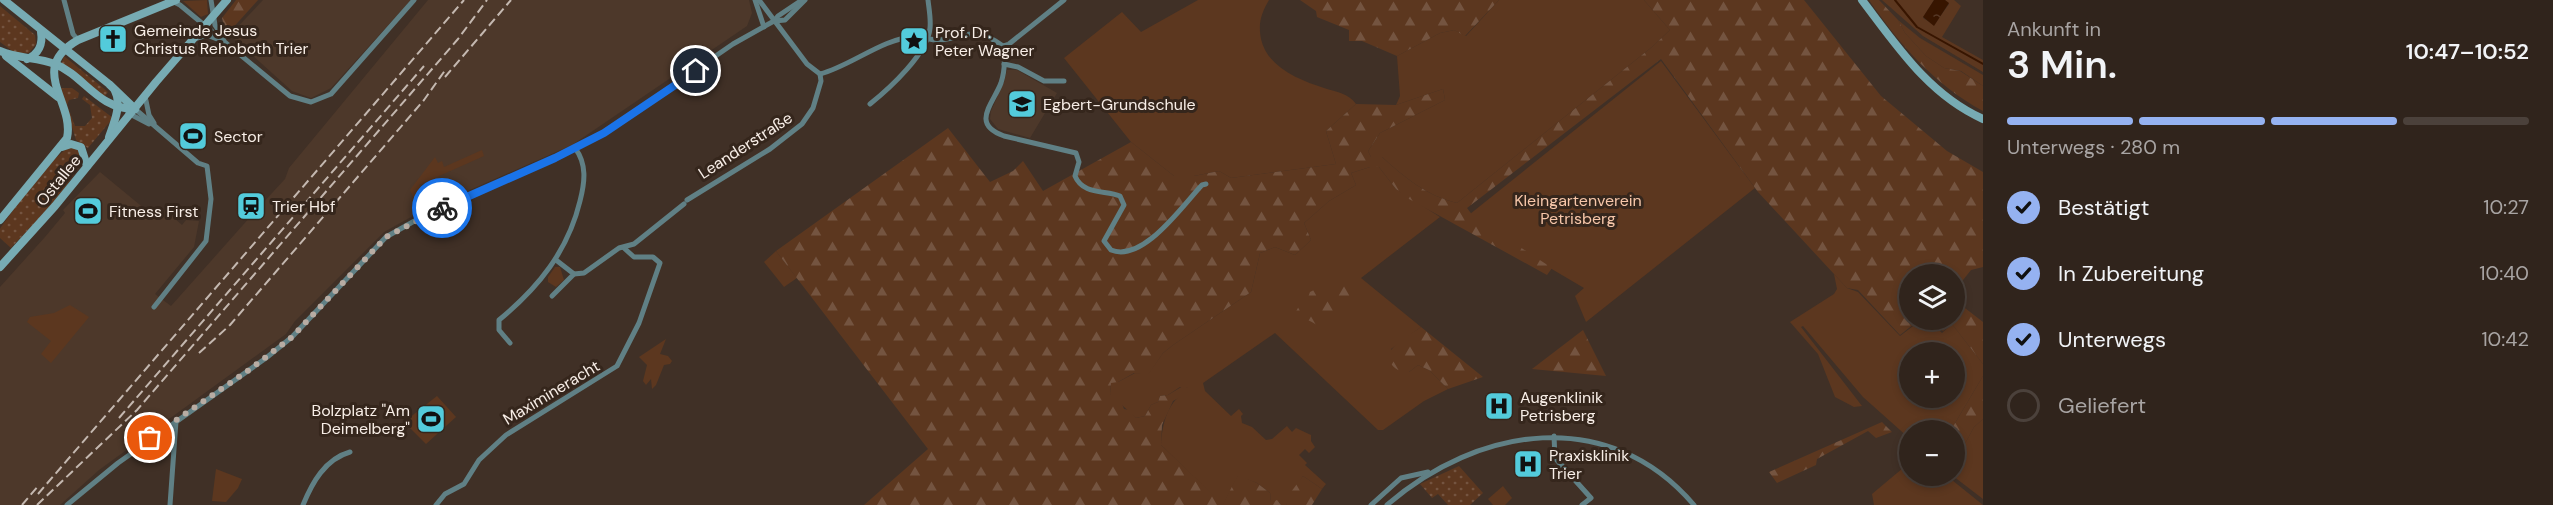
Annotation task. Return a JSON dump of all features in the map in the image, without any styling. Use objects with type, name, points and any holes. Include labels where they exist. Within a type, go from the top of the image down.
[{"type":"main road","points":[[4,0],[115,90],[133,112]]},
{"type":"main road","name":"Ostallee","points":[[0,267],[3,257],[55,206],[227,0]]},
{"type":"main road","points":[[1862,0],[1925,79],[1955,105],[1983,119]]},
{"type":"main road","points":[[0,220],[60,148],[68,132],[54,75],[56,64],[63,50],[78,40],[163,2],[174,1]]},
{"type":"main road","points":[[26,59],[35,55],[39,50],[41,32]]},
{"type":"main road","points":[[0,51],[26,59],[56,64],[107,102],[133,112]]},
{"type":"main road","points":[[0,51],[59,98]]},
{"type":"main road","points":[[108,141],[117,107],[118,97],[115,90]]},
{"type":"main road","points":[[60,148],[71,144],[81,147],[87,166]]},
{"type":"street","points":[[64,0],[73,34],[78,40]]},
{"type":"street","points":[[211,0],[215,25],[229,44]]},
{"type":"street","points":[[174,1],[286,93],[296,99],[311,102],[331,94],[414,0]]},
{"type":"street","points":[[757,0],[807,64],[820,74],[896,41],[916,36],[938,40],[980,33],[1003,46]]},
{"type":"street","points":[[757,0],[764,27]]},
{"type":"street","points":[[67,505],[118,463],[292,337],[386,237],[418,219],[604,133],[733,44],[774,21],[778,16],[804,0]]},
{"type":"street","points":[[870,104],[914,63],[928,38],[930,28],[928,0]]},
{"type":"street","points":[[1003,46],[1016,40],[1064,0]]},
{"type":"street","points":[[193,39],[207,35],[229,44]]},
{"type":"street","points":[[1003,46],[1004,64],[999,86],[987,109],[988,125],[994,132],[1076,153],[1079,162],[1075,176],[1080,184],[1100,193],[1120,196],[1124,205],[1104,241],[1111,250],[1122,253],[1137,250],[1156,234],[1202,185],[1206,184]]},
{"type":"street","points":[[1004,64],[1018,67],[1044,81],[1064,81]]},
{"type":"street","name":"Leanderstraße","points":[[624,248],[634,244],[685,202],[770,149],[802,124],[813,108],[821,81],[820,74]]},
{"type":"street","points":[[145,96],[149,115],[156,127]]},
{"type":"street","points":[[133,112],[156,127],[198,163],[207,166],[211,190],[210,222],[206,241],[154,307]]},
{"type":"street","points":[[510,343],[499,330],[499,320],[532,290],[556,260],[577,216],[585,171],[575,148]]},
{"type":"street","points":[[552,296],[574,274],[584,273],[619,248],[624,248]]},
{"type":"street","name":"Maximineracht","points":[[436,505],[445,494],[464,484],[491,447],[617,366],[639,323],[660,263],[654,257],[634,257],[624,248]]},
{"type":"street","points":[[556,260],[574,274]]},
{"type":"street","points":[[170,505],[176,421]]},
{"type":"street","points":[[1554,436],[1555,458],[1591,498],[1582,505]]},
{"type":"street","points":[[1387,505],[1411,484],[1433,471],[1500,444],[1554,436],[1601,443],[1636,458],[1662,473],[1694,505]]},
{"type":"street","points":[[303,505],[329,462],[337,456],[350,452]]},
{"type":"street","points":[[1371,505],[1401,478],[1433,471]]},
{"type":"shaded area","points":[[263,0],[411,0],[331,88],[311,98],[292,91],[230,35]]},
{"type":"shaded area","points":[[428,0],[749,0],[752,13],[747,26],[572,145],[420,212],[384,232],[295,321],[286,334],[99,470],[60,505],[0,505],[0,287],[65,213],[63,210],[100,172],[157,219],[165,210],[182,225],[186,220],[199,221],[194,247],[155,294],[171,306],[251,216],[253,218],[262,207],[261,205],[285,179],[289,168]]},
{"type":"shaded area","name":"Egbert-Grundschule","points":[[1007,70],[1017,70],[1057,93],[1030,138],[998,129],[990,119]]},
{"type":"green space","points":[[207,0],[208,14],[201,17],[183,1]]},
{"type":"green space","points":[[236,0],[258,0],[230,31],[224,26],[222,18]]},
{"type":"green space","points":[[1198,0],[1269,0],[1262,14],[1260,28],[1264,49],[1270,57],[1285,71],[1314,85],[1342,93],[1356,104],[1326,131],[1336,164],[1231,178],[1219,171],[1194,176],[1174,176],[1131,142],[1064,58],[1122,12],[1141,32]]},
{"type":"green space","points":[[1300,0],[1499,0],[1465,36],[1454,30],[1440,33],[1397,56],[1362,41],[1349,41],[1349,30],[1317,17],[1316,11]]},
{"type":"green space","points":[[1499,0],[1644,0],[1670,30],[1652,47],[1457,203],[1426,191],[1382,157],[1371,157],[1368,151],[1380,133],[1445,100],[1443,89],[1396,105],[1400,96],[1397,56],[1440,33],[1454,30],[1466,36]]},
{"type":"green space","points":[[1644,0],[1804,0],[1881,96],[1947,151],[1983,172],[1983,267],[1971,270],[1965,278],[1965,264],[1899,264],[1899,330],[1906,330],[1900,335],[1858,290],[1847,288],[1758,192],[1661,59],[1467,208],[1473,216],[1552,268],[1547,275],[1409,199],[1396,189],[1379,167],[1370,167],[1351,173],[1356,185],[1329,201],[1304,223],[1311,240],[1295,255],[1275,247],[1260,253],[1251,292],[1163,353],[1148,375],[1134,373],[1118,382],[1111,383],[1110,394],[1120,399],[1124,409],[1129,410],[1136,418],[1145,416],[1151,405],[1158,402],[1160,396],[1168,395],[1183,386],[1188,388],[1189,392],[1173,401],[1162,425],[1161,445],[1223,504],[1238,475],[1257,483],[1270,493],[1271,502],[1277,500],[1281,505],[864,505],[928,449],[776,251],[948,128],[990,182],[1013,171],[1023,161],[1043,191],[1131,142],[1174,176],[1194,176],[1219,171],[1231,178],[1336,164],[1326,131],[1356,104],[1396,105],[1443,89],[1445,100],[1380,133],[1368,151],[1371,157],[1382,157],[1426,191],[1457,203],[1652,47],[1670,30]]},
{"type":"green space","points":[[1869,0],[1879,0],[1926,56],[1944,68],[1960,71],[1983,86],[1983,111],[1949,89],[1920,63],[1893,33]]},
{"type":"green space","points":[[1882,0],[1934,0],[1923,18],[1934,25],[1949,4],[1945,0],[1954,0],[1961,6],[1942,37],[1983,60],[1983,72],[1923,36]]},
{"type":"green space","points":[[0,6],[35,35],[36,44],[29,53],[15,53],[0,42]]},
{"type":"green space","points":[[1898,20],[1920,38],[1983,75],[1983,86],[1961,71],[1944,68],[1926,56],[1905,33]]},
{"type":"green space","points":[[64,56],[108,92],[104,98],[61,65]]},
{"type":"green space","name":"Kleingartenverein Petrisberg","points":[[1661,61],[1755,188],[1586,322],[1575,296],[1584,288],[1465,218]]},
{"type":"green space","points":[[60,88],[72,88],[79,93],[78,98],[69,100],[67,105],[75,126],[85,126],[92,118],[90,105],[82,99],[84,96],[113,118],[88,148],[76,140]]},
{"type":"green space","points":[[71,147],[76,148],[82,155],[72,177],[11,248],[0,238],[0,229],[44,170]]},
{"type":"green space","points":[[482,150],[484,156],[419,185],[426,202],[450,191],[453,198],[420,212],[410,190],[435,157],[438,163],[442,161],[444,167]]},
{"type":"green space","points":[[1370,167],[1379,167],[1396,189],[1440,217],[1361,278],[1421,327],[1391,349],[1409,372],[1418,365],[1429,370],[1448,389],[1424,401],[1383,430],[1378,430],[1275,333],[1203,383],[1205,391],[1231,416],[1239,409],[1243,414],[1242,423],[1252,427],[1266,440],[1272,439],[1287,426],[1292,432],[1296,428],[1311,435],[1311,441],[1315,447],[1309,453],[1305,449],[1299,455],[1307,463],[1305,465],[1326,484],[1322,489],[1303,476],[1286,505],[1281,505],[1279,502],[1271,502],[1270,493],[1257,483],[1238,476],[1223,505],[1161,445],[1167,413],[1175,400],[1188,392],[1188,388],[1180,387],[1168,395],[1160,396],[1158,402],[1151,405],[1145,416],[1136,418],[1110,394],[1111,382],[1118,382],[1135,373],[1148,374],[1163,353],[1173,345],[1251,292],[1260,253],[1275,247],[1295,255],[1311,240],[1304,223],[1329,201],[1356,185],[1351,173]]},
{"type":"green space","points":[[776,251],[797,278],[784,287],[764,262]]},
{"type":"green space","points":[[555,267],[560,267],[564,280],[556,287],[548,282],[548,277]]},
{"type":"green space","points":[[1834,274],[1847,288],[1858,292],[1900,336],[1908,330],[1939,330],[1942,333],[1945,330],[1957,330],[1983,364],[1983,376],[1965,406],[1965,342],[1899,342],[1899,408],[1964,408],[1957,420],[1899,420],[1899,429],[1863,397],[1803,326],[1801,327],[1862,406],[1854,407],[1835,397],[1818,354],[1790,322],[1834,294],[1837,289]]},
{"type":"green space","points":[[1339,284],[1352,286],[1354,303],[1341,312],[1332,328],[1323,328],[1293,317],[1299,306],[1305,306],[1310,292],[1314,290],[1322,295]]},
{"type":"green space","points":[[70,305],[89,317],[51,363],[41,354],[51,341],[27,322],[30,317],[54,313]]},
{"type":"green space","points":[[1965,308],[1983,322],[1983,364],[1957,330],[1965,330]]},
{"type":"green space","points":[[1421,327],[1483,377],[1448,389],[1429,370],[1418,365],[1409,372],[1395,368],[1389,359],[1393,348]]},
{"type":"green space","points":[[1583,330],[1606,376],[1532,369]]},
{"type":"green space","points":[[666,339],[660,354],[668,356],[672,361],[664,365],[652,389],[651,379],[646,385],[643,381],[647,365],[639,357]]},
{"type":"green space","points":[[1983,376],[1983,419],[1974,427],[1965,444],[1965,420],[1957,420]]},
{"type":"green space","name":"Bolzplatz \"Am Deimelberg\"","points":[[437,396],[456,417],[426,444],[404,422]]},
{"type":"green space","points":[[1983,419],[1983,499],[1965,485],[1965,444],[1974,427]]},
{"type":"green space","points":[[1882,422],[1892,432],[1876,438],[1868,431],[1817,459],[1816,465],[1777,483],[1769,472]]},
{"type":"green space","points":[[1459,466],[1483,493],[1470,505],[1448,505],[1438,494],[1432,498],[1420,484]]},
{"type":"green space","points":[[216,469],[242,479],[238,488],[226,502],[212,501]]},
{"type":"green space","points":[[1899,471],[1899,486],[1959,486],[1983,505],[1874,505],[1872,494]]},
{"type":"green space","points":[[1303,476],[1322,489],[1312,505],[1286,505],[1291,492]]},
{"type":"green space","points":[[1503,486],[1512,498],[1505,505],[1493,505],[1488,499]]},
{"type":"water","points":[[1934,0],[1945,0],[1949,3],[1934,26],[1923,17]]},
{"type":"waterway","points":[[1895,0],[1917,27],[1983,64]]},
{"type":"railway","points":[[38,494],[464,0]]},
{"type":"railway","points":[[37,505],[137,410],[458,39],[487,0]]},
{"type":"railway","points":[[445,77],[511,0]]},
{"type":"railway","points":[[119,418],[424,66]]},
{"type":"railway","points":[[199,353],[230,325],[424,100],[446,69]]},
{"type":"railway","points":[[22,505],[39,485]]},
{"type":"way so far","points":[[150,438],[266,358],[292,337],[386,237],[442,208]]},
{"type":"place","name":"Gemeinde Jesus Christus Rehoboth Trier","points":[[113,39]]},
{"type":"place","name":"Prof. Dr. Peter Wagner","points":[[914,41]]},
{"type":"place","name":"Egbert-Grundschule","points":[[1022,104]]},
{"type":"place","name":"Sector","points":[[193,136]]},
{"type":"place","name":"Trier Hbf","points":[[251,206]]},
{"type":"place","name":"Fitness First","points":[[88,211]]},
{"type":"place","name":"Augenklinik Petrisberg","points":[[1499,406]]},
{"type":"place","name":"Bolzplatz \"Am Deimelberg\"","points":[[431,419]]},
{"type":"place","name":"Praxisklinik Trier","points":[[1528,464]]},
{"type":"route","points":[[442,208],[555,158],[604,133],[696,71]]}]
